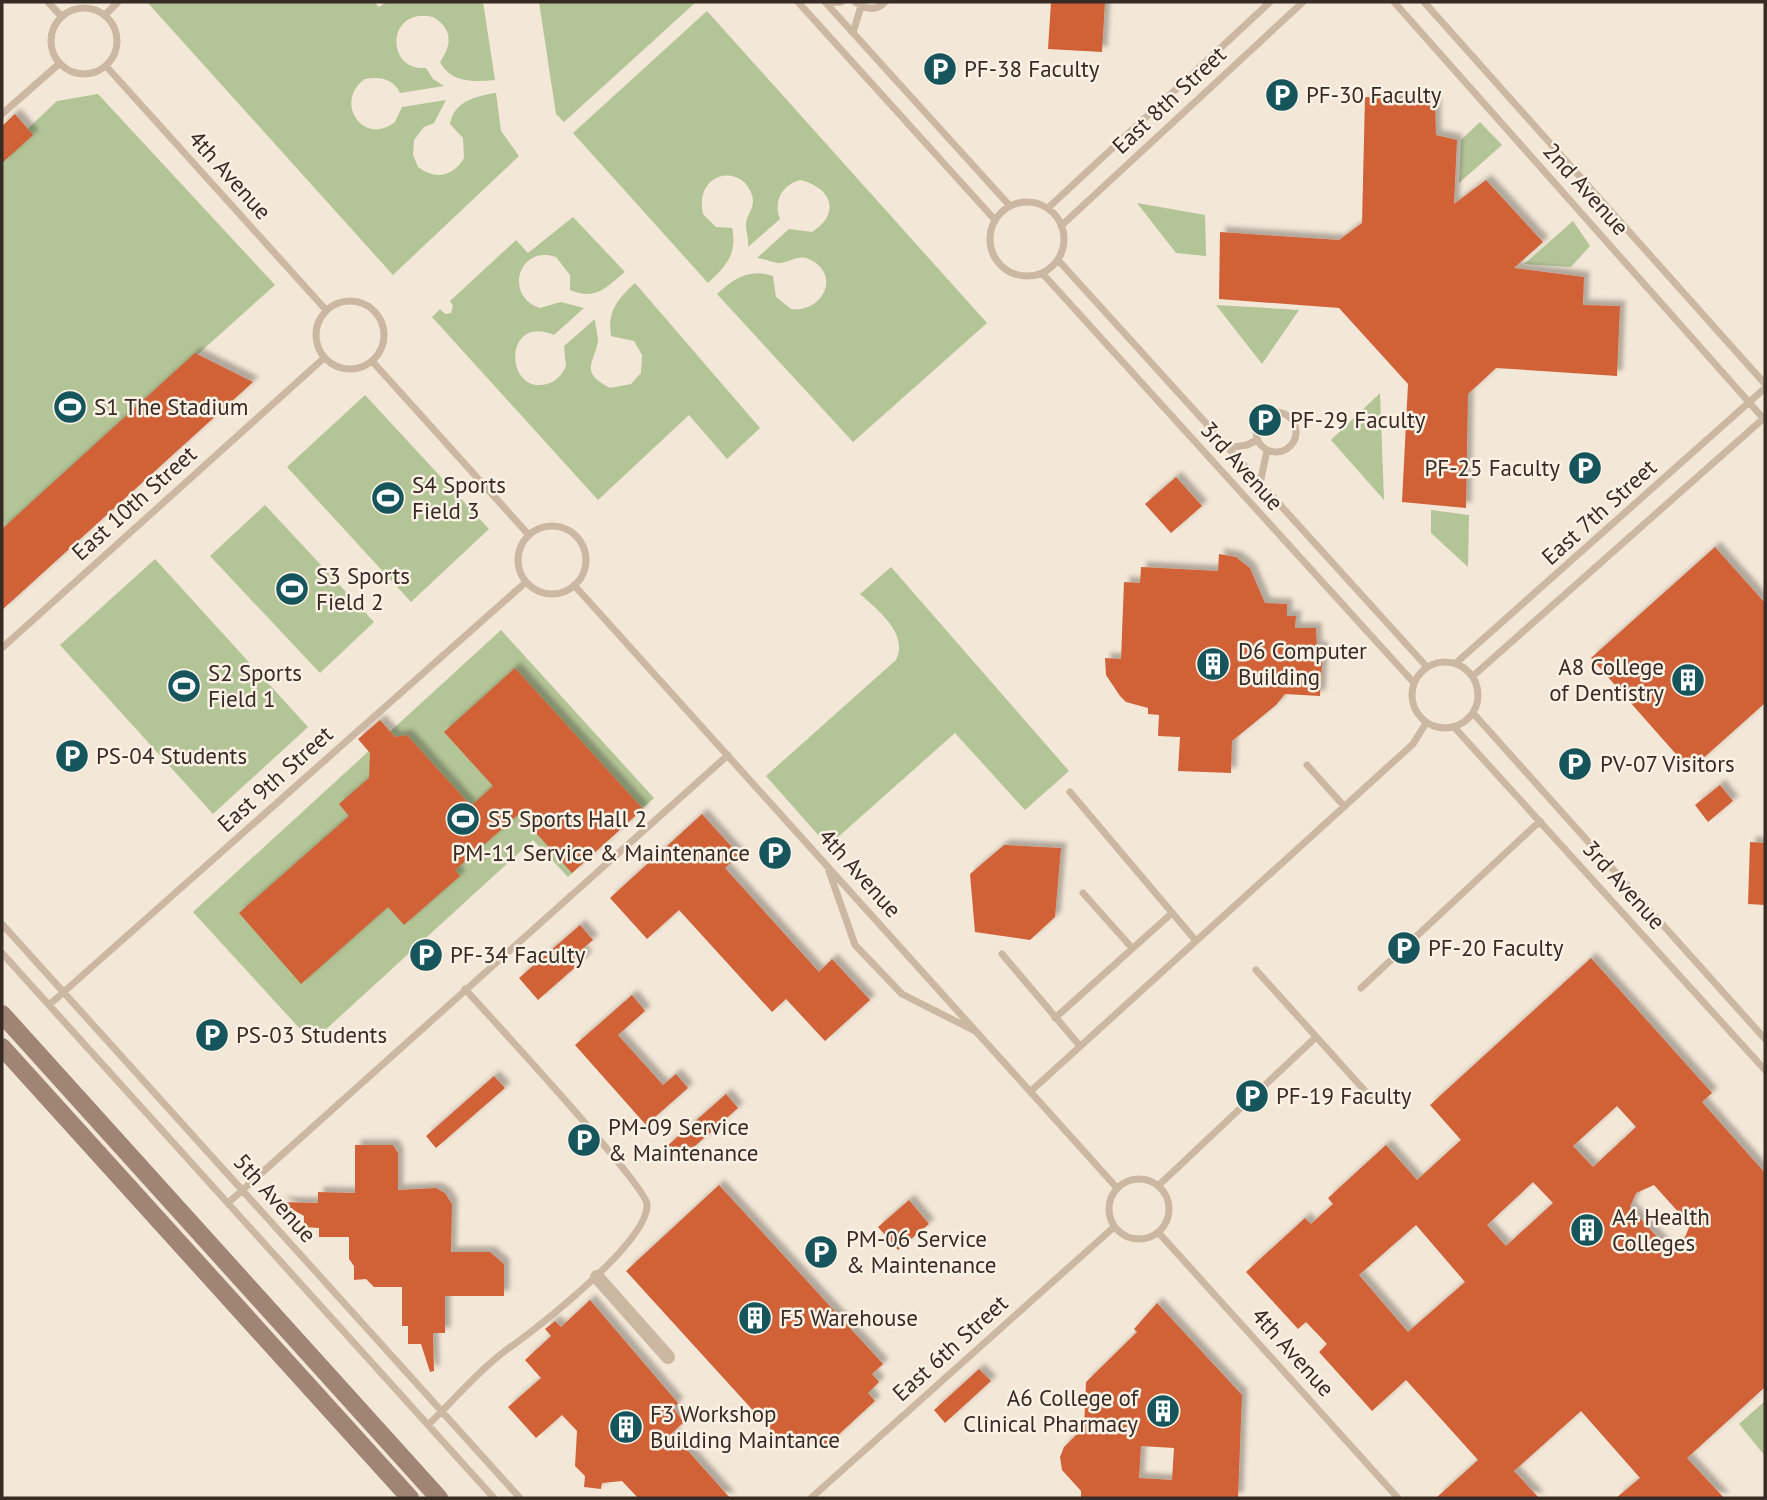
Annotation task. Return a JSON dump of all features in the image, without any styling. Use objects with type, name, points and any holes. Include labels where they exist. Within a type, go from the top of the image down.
[{"type":"main road","points":[[2,1014],[439,1498]]},
{"type":"main road","points":[[2,1047],[410,1498]]},
{"type":"street","points":[[597,1277],[668,1357]]},
{"type":"lane","points":[[48,2],[62,17]]},
{"type":"lane","points":[[105,16],[118,2]]},
{"type":"lane","points":[[798,2],[995,220]]},
{"type":"lane","points":[[825,2],[1010,206]]},
{"type":"lane","points":[[825,2],[841,2]]},
{"type":"lane","points":[[853,33],[858,4],[875,8],[885,2]]},
{"type":"lane","name":"East 8th Street","points":[[1048,208],[1270,2]]},
{"type":"lane","name":"East 8th Street","points":[[1061,226],[1303,2]]},
{"type":"lane","name":"2nd Avenue","points":[[1394,2],[1764,417]]},
{"type":"lane","name":"2nd Avenue","points":[[1424,2],[1765,386]]},
{"type":"lane","points":[[88,8],[105,16],[111,22],[117,40],[113,58],[106,66],[90,74],[80,74],[60,63],[51,43],[56,24],[62,17],[69,12],[88,8]]},
{"type":"lane","points":[[2,114],[60,63]]},
{"type":"lane","name":"4th Avenue","points":[[106,66],[326,310]]},
{"type":"lane","points":[[1030,202],[1048,208],[1061,226],[1064,242],[1058,260],[1042,274],[1014,274],[999,264],[990,246],[995,220],[1010,206],[1030,202]]},
{"type":"lane","name":"3rd Avenue","points":[[1058,260],[1427,667]]},
{"type":"lane","name":"3rd Avenue","points":[[1042,274],[1414,683]]},
{"type":"lane","points":[[354,300],[375,312],[384,334],[379,353],[372,361],[356,369],[346,369],[324,358],[315,336],[320,317],[326,310],[334,304],[354,300]]},
{"type":"lane","name":"East 10th Street","points":[[2,648],[324,358]]},
{"type":"lane","points":[[372,361],[528,534]]},
{"type":"lane","name":"East 7th Street","points":[[1456,663],[1765,386]]},
{"type":"lane","points":[[1280,412],[1292,419],[1297,432],[1292,445],[1280,452],[1267,450],[1258,440],[1257,426],[1266,415],[1280,412]]},
{"type":"lane","name":"East 7th Street","points":[[1473,676],[1764,417]]},
{"type":"lane","points":[[1227,448],[1258,440]]},
{"type":"lane","points":[[1260,484],[1261,465],[1267,450]]},
{"type":"lane","points":[[555,525],[577,537],[586,558],[585,568],[574,585],[567,590],[548,594],[526,582],[517,561],[522,542],[528,534],[536,529],[555,525]]},
{"type":"lane","name":"East 9th Street","points":[[49,1005],[526,582]]},
{"type":"lane","name":"4th Avenue","points":[[574,585],[1118,1188]]},
{"type":"lane","points":[[1439,662],[1456,663],[1473,676],[1478,697],[1473,713],[1454,727],[1443,728],[1426,723],[1412,701],[1414,683],[1427,667],[1439,662]]},
{"type":"lane","name":"3rd Avenue","points":[[1473,713],[1765,1039]]},
{"type":"lane","points":[[1031,1091],[1413,744],[1426,723]]},
{"type":"lane","name":"3rd Avenue","points":[[1454,727],[1765,1070]]},
{"type":"lane","points":[[228,1203],[727,755]]},
{"type":"lane","points":[[1307,765],[1344,807]]},
{"type":"lane","points":[[1070,792],[1196,941]]},
{"type":"lane","points":[[1361,988],[1540,821]]},
{"type":"lane","points":[[828,866],[855,944],[902,995],[977,1031]]},
{"type":"lane","points":[[1083,892],[1132,948]]},
{"type":"lane","points":[[1055,1018],[1172,913]]},
{"type":"lane","name":"5th Avenue","points":[[2,924],[520,1498]]},
{"type":"lane","name":"5th Avenue","points":[[2,953],[494,1498]]},
{"type":"lane","points":[[1002,954],[1080,1046]]},
{"type":"lane","points":[[1256,970],[1375,1102]]},
{"type":"lane","points":[[428,1425],[510,1348],[597,1277],[641,1223],[647,1207],[645,1196],[465,989]]},
{"type":"lane","points":[[1158,1186],[1316,1037]]},
{"type":"lane","points":[[1133,1179],[1151,1181],[1158,1186],[1169,1208],[1165,1225],[1158,1233],[1135,1240],[1119,1233],[1108,1210],[1118,1188],[1133,1179]]},
{"type":"lane","name":"East 6th Street","points":[[811,1498],[1114,1227]]},
{"type":"lane","name":"4th Avenue","points":[[1158,1233],[1398,1498]]},
{"type":"green space","points":[[147,2],[374,2],[379,7],[386,2],[483,2],[495,80],[471,81],[450,74],[440,62],[447,49],[447,32],[433,17],[418,16],[399,29],[396,40],[398,50],[403,60],[412,66],[426,68],[433,79],[444,86],[400,93],[394,84],[386,80],[365,79],[356,88],[352,109],[363,125],[372,129],[383,128],[395,122],[402,107],[446,100],[434,123],[424,127],[414,140],[413,155],[418,167],[437,175],[449,173],[464,158],[463,138],[450,124],[456,110],[474,98],[496,93],[501,131],[519,156],[393,275]]},
{"type":"green space","points":[[539,2],[696,2],[564,122],[556,114]]},
{"type":"green space","points":[[707,11],[987,323],[853,442],[717,294],[736,279],[757,273],[773,276],[776,297],[791,309],[802,309],[819,299],[824,291],[825,274],[809,259],[800,258],[778,263],[757,258],[789,229],[812,232],[821,225],[830,209],[829,202],[819,188],[800,180],[788,186],[779,200],[780,219],[748,247],[746,225],[753,200],[747,185],[739,178],[730,176],[720,176],[712,181],[705,188],[703,214],[716,227],[732,228],[733,245],[729,259],[708,283],[573,133]]},
{"type":"green space","name":"S1 The Stadium","points":[[98,94],[275,285],[2,530],[2,153],[57,101]]},
{"type":"green space","points":[[1480,122],[1502,145],[1459,183],[1461,140]]},
{"type":"green space","points":[[1137,203],[1205,215],[1206,256],[1176,253]]},
{"type":"green space","points":[[573,217],[625,272],[606,288],[587,294],[570,290],[570,275],[556,257],[543,255],[525,264],[519,283],[529,302],[540,308],[561,302],[584,308],[554,335],[537,331],[525,335],[518,344],[515,355],[517,368],[523,378],[533,384],[547,384],[561,375],[566,366],[564,346],[595,319],[598,341],[591,372],[610,388],[631,384],[641,373],[642,355],[634,341],[611,336],[610,327],[615,306],[635,283],[760,428],[727,459],[689,415],[598,500],[432,317],[440,309],[445,314],[451,313],[453,306],[450,301],[516,240],[528,253]]},
{"type":"green space","points":[[1573,221],[1590,246],[1571,267],[1524,264]]},
{"type":"green space","points":[[1216,305],[1299,310],[1262,364]]},
{"type":"green space","points":[[1380,393],[1384,500],[1331,440]]},
{"type":"green space","name":"S4 Sports Field 3","points":[[365,395],[489,529],[411,602],[287,467]]},
{"type":"green space","name":"S3 Sports Field 2","points":[[265,505],[374,622],[320,673],[210,556]]},
{"type":"green space","points":[[1431,510],[1469,515],[1468,567],[1431,533]]},
{"type":"green space","name":"S2 Sports Field 1","points":[[155,559],[308,727],[213,814],[60,645]]},
{"type":"green space","points":[[891,567],[1069,771],[1025,810],[955,733],[828,846],[766,776],[896,660],[899,650],[895,632],[883,615],[860,594]]},
{"type":"green space","name":"S5 Sports Hall 2","points":[[501,630],[654,798],[568,877],[533,840],[312,1042],[193,912]]},
{"type":"green space","points":[[1765,1401],[1765,1456],[1739,1424]]},
{"type":"building","points":[[1051,2],[1105,2],[1102,52],[1048,49]]},
{"type":"building","points":[[1365,97],[1435,101],[1436,135],[1457,140],[1454,204],[1486,180],[1543,242],[1514,268],[1584,277],[1583,305],[1620,306],[1617,376],[1496,368],[1468,394],[1466,508],[1402,502],[1408,384],[1339,308],[1219,299],[1220,232],[1339,240],[1362,223]]},
{"type":"building","points":[[15,114],[33,135],[2,163],[2,126]]},
{"type":"building","points":[[195,353],[253,382],[2,610],[2,529]]},
{"type":"building","points":[[1176,477],[1202,506],[1171,533],[1145,504]]},
{"type":"building","name":"A8 College of Dentistry","points":[[1715,547],[1765,603],[1765,703],[1690,770],[1591,658]]},
{"type":"building","name":"D6 Computer Building","points":[[1219,554],[1236,557],[1250,568],[1265,603],[1287,604],[1287,616],[1296,616],[1295,628],[1316,628],[1317,647],[1323,647],[1320,696],[1285,694],[1276,705],[1232,741],[1231,773],[1178,771],[1180,737],[1158,736],[1159,715],[1148,714],[1148,708],[1126,702],[1120,696],[1106,675],[1105,658],[1121,659],[1124,582],[1140,583],[1141,567],[1218,571]]},
{"type":"building","points":[[515,668],[643,809],[572,873],[519,814],[455,870],[460,876],[404,925],[388,907],[301,984],[239,913],[349,816],[339,804],[369,778],[370,753],[358,739],[380,720],[395,737],[407,735],[471,806],[493,786],[444,732]]},
{"type":"building","points":[[1720,785],[1733,801],[1708,822],[1695,805]]},
{"type":"building","points":[[702,814],[739,855],[725,868],[819,972],[832,959],[870,1000],[825,1041],[786,999],[772,1012],[679,910],[647,939],[610,898]]},
{"type":"building","points":[[1750,842],[1765,843],[1765,905],[1748,904]]},
{"type":"building","points":[[1004,845],[1061,848],[1055,917],[1030,940],[975,932],[970,874]]},
{"type":"building","points":[[580,925],[593,940],[581,950],[587,957],[538,1000],[519,978]]},
{"type":"building","name":"A4 Health Colleges","points":[[1591,958],[1712,1093],[1702,1102],[1765,1173],[1765,1387],[1687,1458],[1724,1498],[1616,1498],[1640,1478],[1581,1411],[1514,1471],[1539,1498],[1436,1498],[1478,1460],[1406,1380],[1372,1411],[1319,1352],[1327,1344],[1306,1322],[1298,1329],[1246,1272],[1305,1218],[1311,1224],[1333,1204],[1328,1198],[1386,1145],[1417,1180],[1461,1140],[1430,1105]],"holes":[[[1617,1106],[1636,1127],[1593,1167],[1573,1146]],[[1533,1182],[1553,1203],[1506,1246],[1487,1225]],[[1654,1185],[1690,1225],[1683,1242],[1668,1249],[1630,1207],[1636,1193]],[[1416,1225],[1465,1282],[1408,1332],[1359,1275]]]},
{"type":"building","points":[[632,995],[645,1011],[618,1035],[663,1085],[676,1074],[688,1088],[646,1125],[575,1045]]},
{"type":"building","points":[[494,1076],[505,1088],[436,1148],[426,1136]]},
{"type":"building","points":[[726,1094],[738,1108],[678,1161],[666,1147]]},
{"type":"building","points":[[355,1145],[393,1145],[398,1153],[398,1190],[436,1188],[445,1193],[452,1204],[451,1252],[490,1252],[504,1264],[504,1296],[445,1296],[445,1333],[433,1333],[434,1371],[430,1372],[421,1344],[408,1344],[408,1326],[402,1326],[402,1287],[374,1287],[366,1279],[354,1280],[354,1266],[349,1259],[349,1237],[319,1237],[319,1228],[304,1227],[304,1216],[279,1202],[318,1203],[318,1192],[355,1193]]},
{"type":"building","name":"F5 Warehouse","points":[[719,1185],[883,1364],[872,1374],[879,1382],[868,1393],[875,1401],[823,1449],[815,1440],[804,1450],[796,1442],[788,1449],[626,1271]]},
{"type":"building","points":[[909,1200],[929,1224],[898,1250],[878,1227]]},
{"type":"building","points":[[590,1300],[678,1403],[673,1408],[684,1422],[672,1433],[730,1498],[638,1498],[622,1481],[602,1483],[601,1489],[584,1487],[585,1476],[575,1466],[577,1431],[562,1415],[536,1438],[508,1407],[541,1378],[525,1360],[551,1336],[545,1329],[555,1321],[561,1327]]},
{"type":"building","name":"A6 College of Clinical Pharmacy","points":[[1157,1303],[1242,1395],[1238,1498],[1081,1498],[1081,1491],[1062,1470],[1060,1457],[1064,1447],[1084,1427],[1086,1382],[1137,1332],[1134,1329]],"holes":[[[1141,1446],[1174,1448],[1172,1480],[1139,1478]]]},
{"type":"building","points":[[979,1369],[991,1381],[945,1423],[934,1410]]},
{"type":"place","name":"PF-38 Faculty","points":[[940,69]]},
{"type":"place","name":"PF-30 Faculty","points":[[1282,95]]},
{"type":"place","name":"S1 The Stadium","points":[[70,407]]},
{"type":"place","name":"PF-29 Faculty","points":[[1265,420]]},
{"type":"place","name":"PF-25 Faculty","points":[[1585,468]]},
{"type":"place","name":"S4 Sports Field 3","points":[[388,498]]},
{"type":"place","name":"S3 Sports Field 2","points":[[292,589]]},
{"type":"place","name":"D6 Computer Building","points":[[1213,664]]},
{"type":"place","name":"A8 College of Dentistry","points":[[1688,680]]},
{"type":"place","name":"S2 Sports Field 1","points":[[184,686]]},
{"type":"place","name":"PS-04 Students","points":[[72,756]]},
{"type":"place","name":"PV-07 Visitors","points":[[1575,764]]},
{"type":"place","name":"S5 Sports Hall 2","points":[[463,819]]},
{"type":"place","name":"PM-11 Service & Maintenance","points":[[775,853]]},
{"type":"place","name":"PF-20 Faculty","points":[[1404,948]]},
{"type":"place","name":"PF-34 Faculty","points":[[426,955]]},
{"type":"place","name":"PS-03 Students","points":[[212,1035]]},
{"type":"place","name":"PF-19 Faculty","points":[[1252,1096]]},
{"type":"place","name":"PM-09 Service & Maintenance","points":[[584,1140]]},
{"type":"place","name":"A4 Health Colleges","points":[[1587,1230]]},
{"type":"place","name":"PM-06 Service & Maintenance","points":[[821,1252]]},
{"type":"place","name":"F5 Warehouse","points":[[755,1318]]},
{"type":"place","name":"A6 College of Clinical Pharmacy","points":[[1163,1411]]},
{"type":"place","name":"F3 Workshop Building Maintance","points":[[626,1427]]}]
